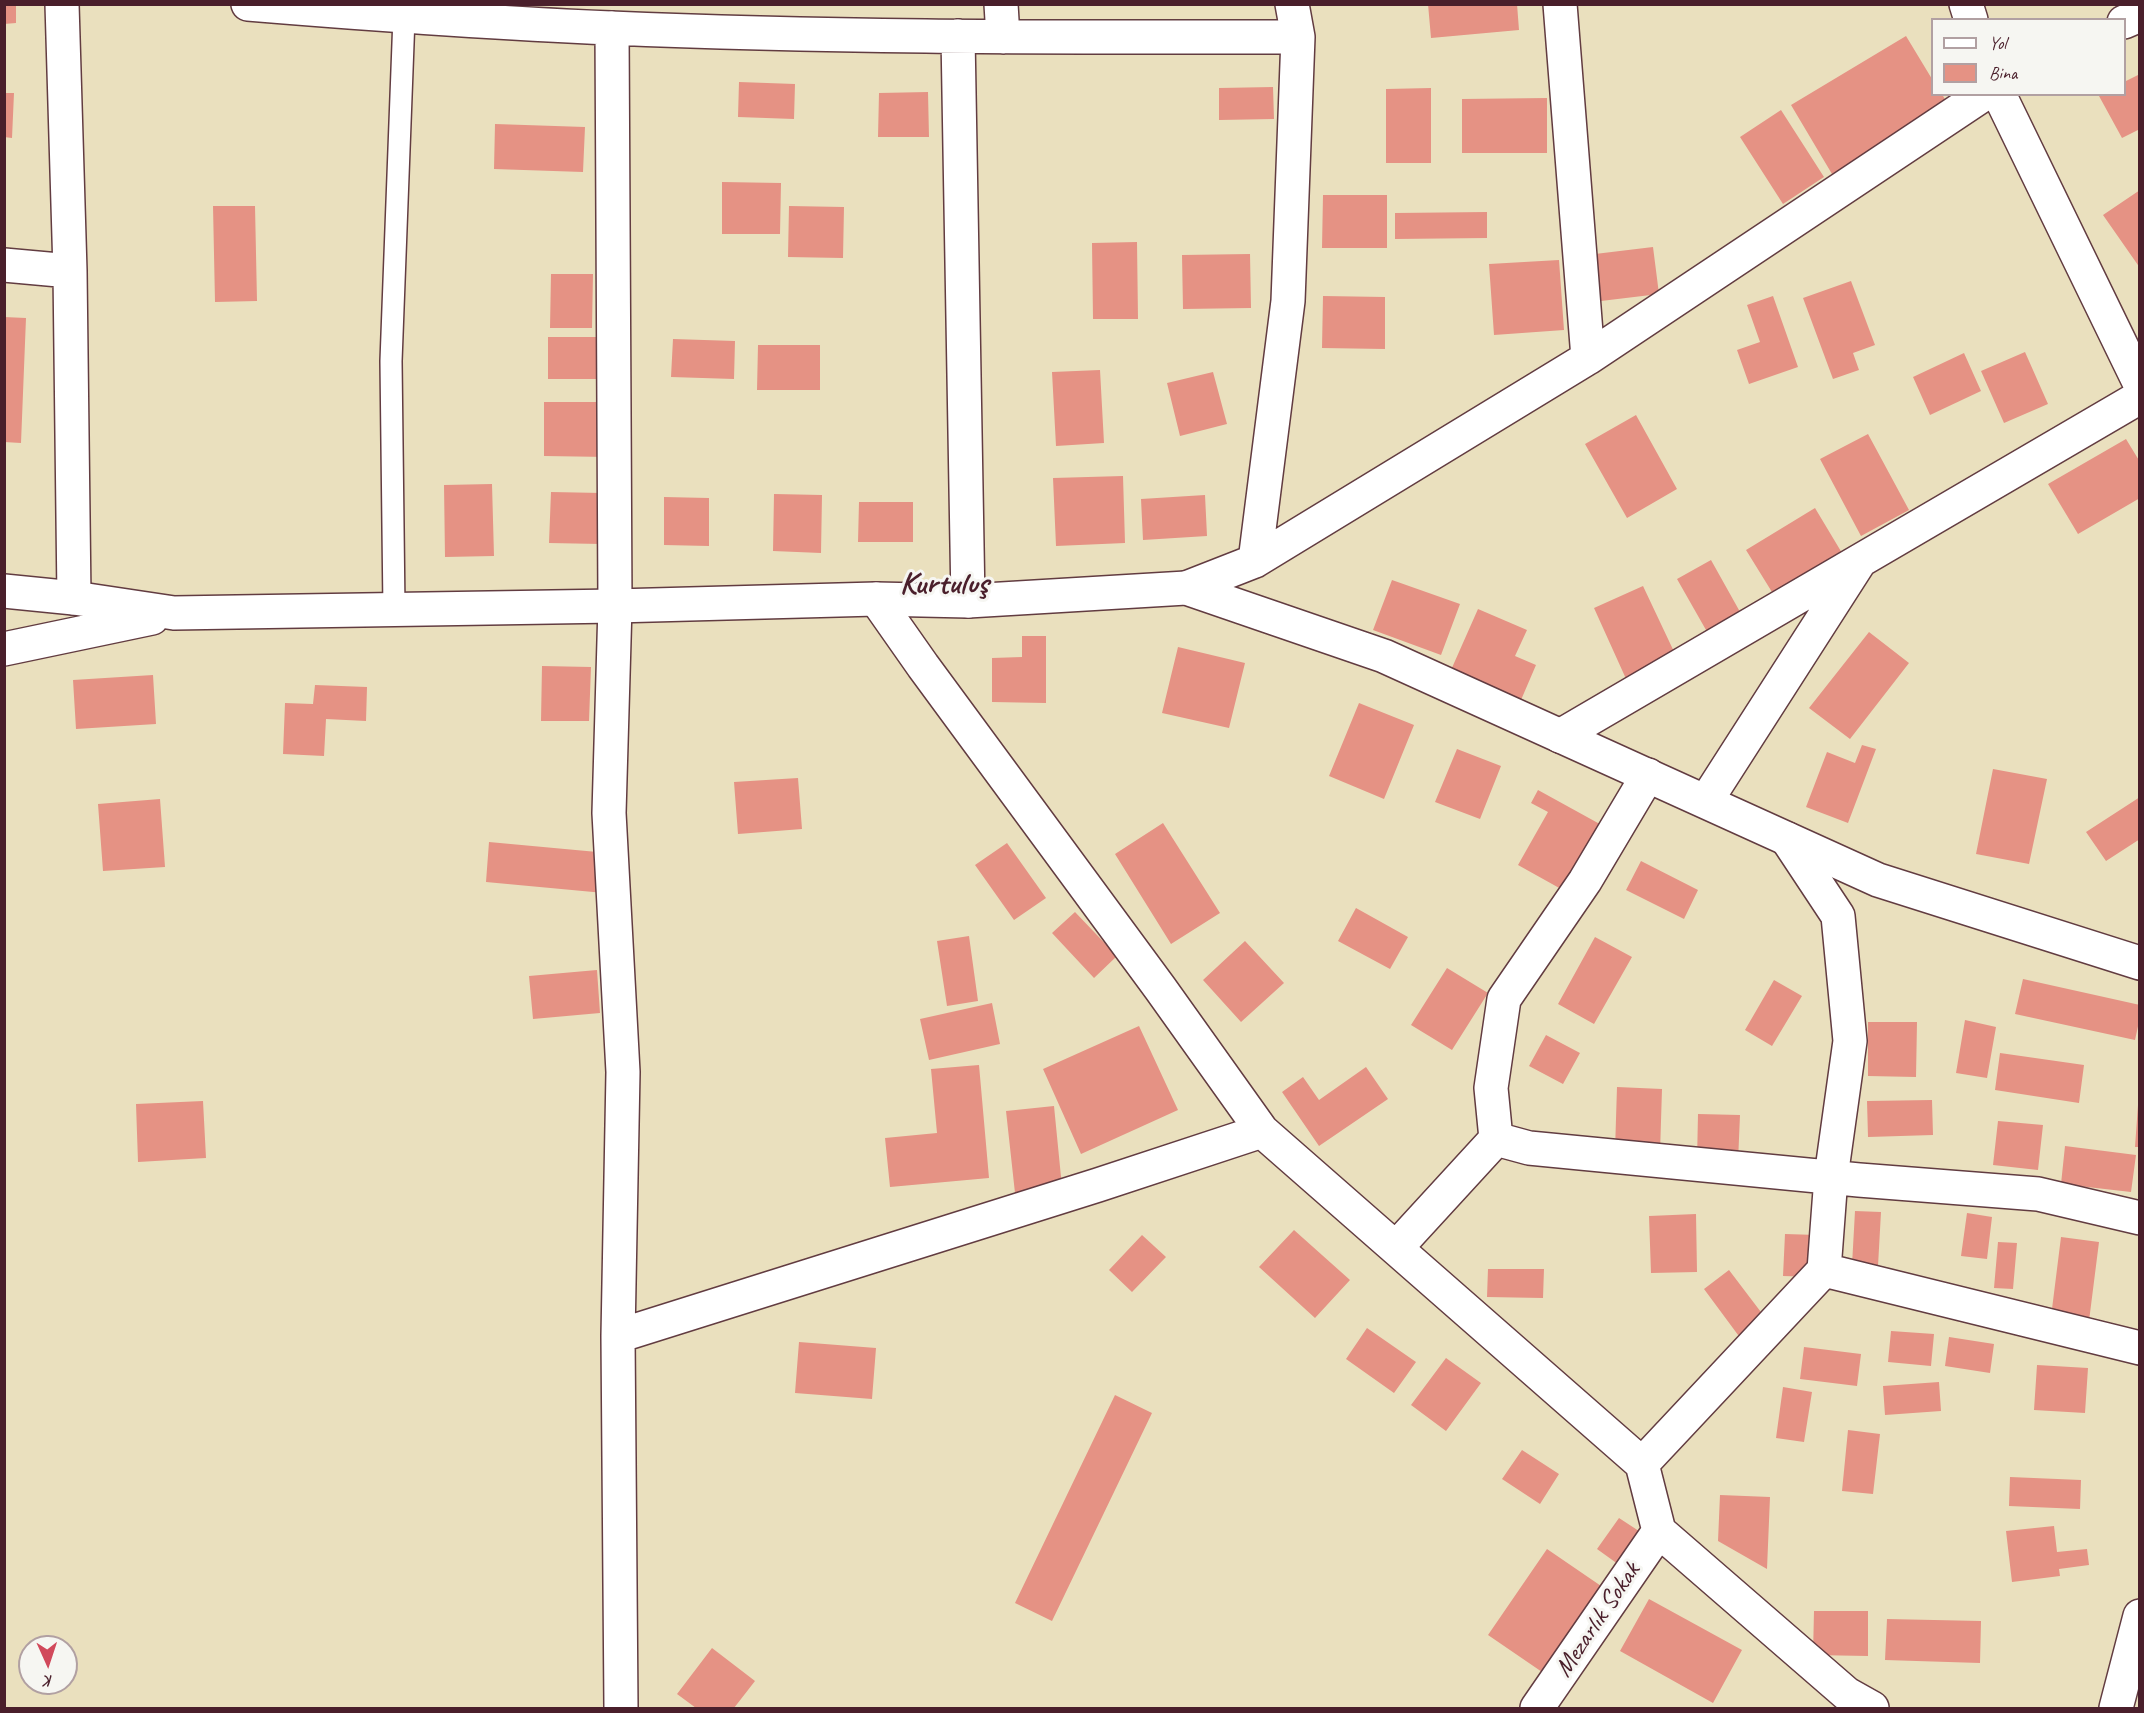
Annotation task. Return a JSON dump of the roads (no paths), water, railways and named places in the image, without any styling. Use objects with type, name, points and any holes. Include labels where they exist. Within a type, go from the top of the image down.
[{"type":"street","points":[[62,4],[70,271],[74,598]]},
{"type":"street","points":[[248,4],[404,17],[612,28],[1003,37],[1298,37]]},
{"type":"street","points":[[1001,4],[1003,37]]},
{"type":"street","points":[[1255,561],[1288,301],[1298,37],[1292,4]]},
{"type":"street","points":[[1560,4],[1588,358]]},
{"type":"street","points":[[612,28],[615,606],[609,813],[623,1072],[618,1336],[621,1708]]},
{"type":"street","points":[[958,36],[968,601]]},
{"type":"street","points":[[4,591],[74,598],[174,614],[876,599],[968,601],[1186,588],[1255,561],[1588,358],[1981,96]]},
{"type":"street","points":[[2001,96],[2139,384]]},
{"type":"street","points":[[4,265],[70,271]]},
{"type":"street","points":[[1560,736],[2139,397]]},
{"type":"street","points":[[1706,801],[1862,558]]},
{"type":"street","points":[[1186,588],[1384,656],[1878,880],[2139,963]]},
{"type":"street","points":[[876,599],[1262,1131],[1642,1464],[1659,1531],[1847,1694],[1872,1708]]},
{"type":"street","points":[[4,649],[174,614]]},
{"type":"street","points":[[1395,1248],[1496,1139],[1491,1088],[1504,999],[1586,881],[1648,775]]},
{"type":"street","points":[[1642,1464],[1824,1270],[1831,1177],[1850,1041],[1838,916],[1787,838]]},
{"type":"street","points":[[618,1336],[1262,1131]]},
{"type":"street","points":[[1496,1139],[1528,1148],[2038,1194],[2139,1218]]},
{"type":"street","points":[[1824,1270],[2139,1348]]},
{"type":"street","name":"Mezarlık Sokak","points":[[1537,1708],[1659,1531]]},
{"type":"street","points":[[2116,1708],[2138,1629]]},
{"type":"lane","points":[[394,610],[391,361],[404,17]]},
{"type":"district","name":"Kurtuluş","points":[[944,585]]}]
